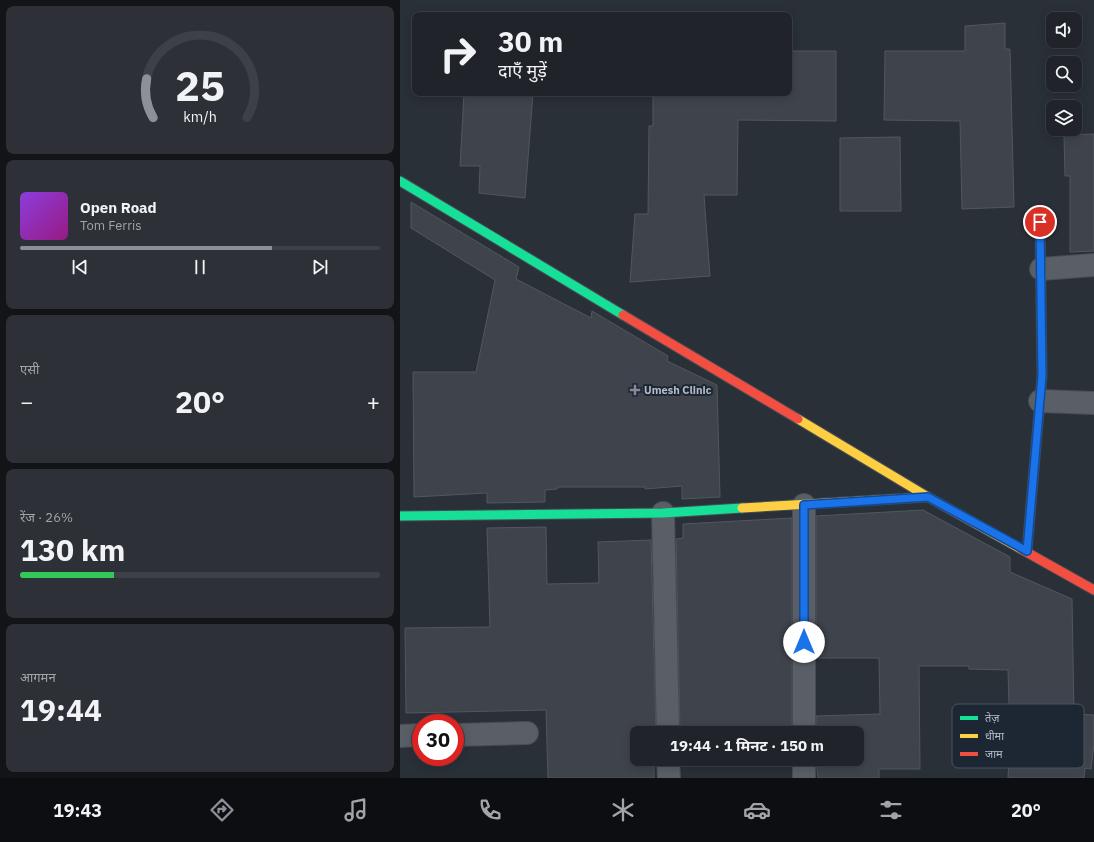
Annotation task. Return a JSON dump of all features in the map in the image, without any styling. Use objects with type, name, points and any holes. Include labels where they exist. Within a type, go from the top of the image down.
[{"type":"street","points":[[400,181],[928,497],[1027,551],[1094,590]]},
{"type":"street","points":[[1027,551],[1042,376],[1040,222]]},
{"type":"street","points":[[1041,269],[1094,265]]},
{"type":"street","points":[[1040,401],[1094,403]]},
{"type":"street","points":[[400,516],[663,513],[928,497]]},
{"type":"street","points":[[804,505],[804,726]]},
{"type":"street","points":[[663,513],[668,726]]},
{"type":"street","points":[[464,735],[527,733]]},
{"type":"street","points":[[400,736],[412,735]]},
{"type":"street","points":[[668,766],[669,778]]},
{"type":"street","points":[[804,766],[804,778]]},
{"type":"building","points":[[1005,23],[1005,49],[1010,49],[1014,207],[962,209],[960,121],[884,120],[885,51],[965,51],[965,26]]},
{"type":"building","points":[[792,51],[836,51],[836,121],[738,120],[737,195],[704,195],[710,276],[630,282],[635,214],[648,214],[649,126],[653,126],[653,96],[792,96]]},
{"type":"building","points":[[464,96],[533,96],[525,198],[479,193],[480,166],[460,166]]},
{"type":"building","points":[[1082,134],[1094,134],[1094,251],[1070,252],[1070,176],[1065,176],[1064,136],[1082,136]]},
{"type":"building","points":[[900,137],[901,211],[840,211],[840,138]]},
{"type":"building","points":[[411,202],[519,267],[516,279],[591,318],[592,311],[668,356],[667,361],[717,385],[720,497],[682,499],[682,486],[645,489],[645,487],[558,487],[557,489],[545,490],[545,502],[487,503],[487,493],[414,497],[413,372],[476,372],[495,280],[411,228]]},
{"type":"building","points":[[923,510],[1010,557],[1010,572],[1072,599],[1074,704],[1009,704],[1008,670],[969,669],[969,666],[919,666],[920,769],[879,769],[879,778],[818,778],[817,766],[864,766],[864,726],[816,726],[816,716],[880,714],[879,658],[816,658],[816,516]]},
{"type":"building","points":[[792,518],[792,726],[680,726],[676,539],[683,538],[683,524]]},
{"type":"building","points":[[546,527],[547,584],[599,583],[598,542],[651,540],[656,726],[630,726],[630,766],[654,766],[654,778],[548,778],[546,710],[406,713],[405,628],[490,627],[487,528]]},
{"type":"building","points":[[1084,714],[1094,715],[1094,744],[1091,769],[1085,768],[1084,778],[1008,778],[1009,768],[1084,768]]},
{"type":"traffic: fast","points":[[400,181],[623,315]]},
{"type":"traffic: fast","points":[[1027,551],[1042,376],[1041,301]]},
{"type":"traffic: fast","points":[[400,516],[663,513],[742,508]]},
{"type":"traffic: slow","points":[[1040,222],[1041,301]]},
{"type":"traffic: slow","points":[[798,419],[928,497],[1021,549]]},
{"type":"traffic: slow","points":[[742,508],[928,497]]},
{"type":"traffic: jam","points":[[623,315],[798,419]]},
{"type":"traffic: jam","points":[[1021,549],[1094,590]]},
{"type":"place","name":"Umesh Clinic","points":[[635,390]]},
{"type":"route","points":[[804,642],[804,505],[928,497],[1027,551],[1042,376],[1040,222]]}]
